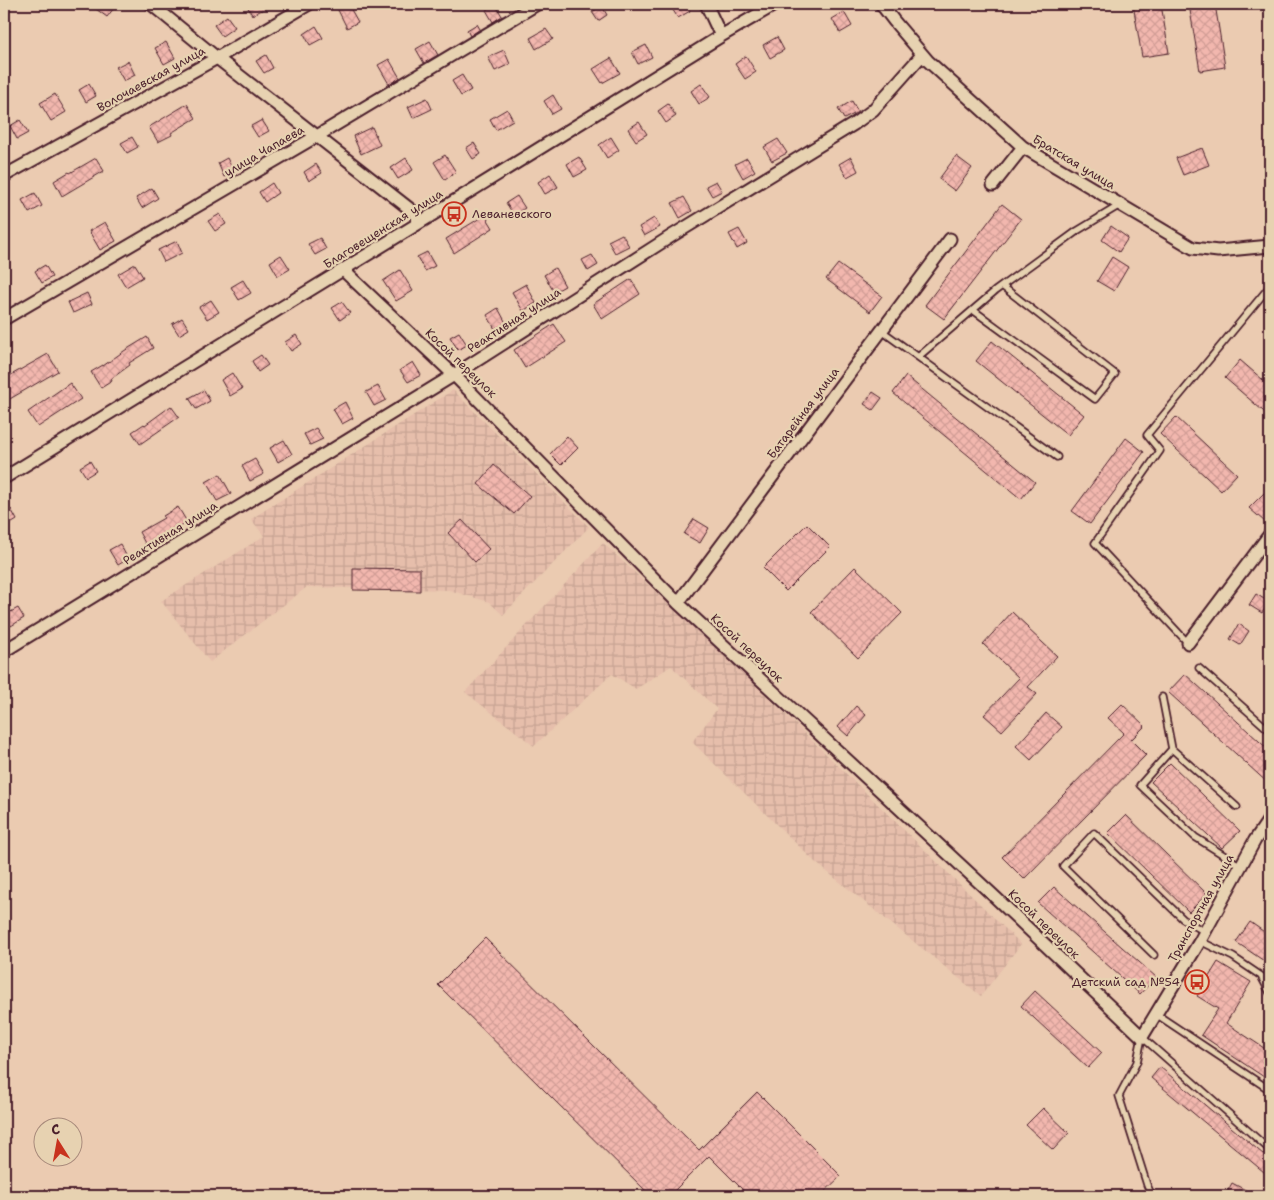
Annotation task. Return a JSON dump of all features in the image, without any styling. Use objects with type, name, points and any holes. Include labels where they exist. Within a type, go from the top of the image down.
[{"type":"street","points":[[151,4],[415,213],[419,223]]},
{"type":"street","name":"Волочаевская улица","points":[[4,176],[217,58],[309,4]]},
{"type":"street","name":"улица Чапаева","points":[[4,319],[537,4]]},
{"type":"street","points":[[706,4],[721,36]]},
{"type":"street","name":"Благовещенская улица","points":[[4,478],[721,36],[776,4]]},
{"type":"street","name":"Братская улица","points":[[881,4],[922,55],[1023,147],[1192,248],[1218,251],[1270,246]]},
{"type":"street","name":"Реактивная улица","points":[[4,651],[454,375],[670,237],[854,124],[873,110],[922,55]]},
{"type":"street","points":[[993,186],[1023,147]]},
{"type":"street","name":"Батарейная улица","points":[[678,603],[950,239]]},
{"type":"street","name":"Косой переулок","points":[[343,270],[454,375],[678,603],[996,898],[1142,1037]]},
{"type":"street","points":[[1188,643],[1270,534]]},
{"type":"street","name":"Транспортная улица","points":[[1142,1037],[1202,936],[1255,840],[1270,818]]},
{"type":"lane","points":[[918,358],[1002,286],[1077,231],[1120,205]]},
{"type":"lane","points":[[973,310],[1096,399],[1115,374],[1002,286]]},
{"type":"lane","points":[[1188,643],[1095,543],[1160,452],[1147,435],[1270,286]]},
{"type":"lane","points":[[882,331],[1058,457]]},
{"type":"lane","points":[[1199,668],[1270,731]]},
{"type":"lane","points":[[1162,697],[1172,749],[1237,807]]},
{"type":"lane","points":[[1172,749],[1140,785],[1195,837],[1241,866]]},
{"type":"lane","points":[[1154,955],[1063,866],[1094,833],[1202,936],[1270,982]]},
{"type":"lane","points":[[1261,976],[1270,993]]},
{"type":"lane","points":[[1156,1014],[1270,1090]]},
{"type":"lane","points":[[1142,1037],[1270,1150]]},
{"type":"lane","points":[[1142,1037],[1137,1062],[1119,1096],[1152,1196]]},
{"type":"shaded area","points":[[453,390],[589,527],[503,615],[489,602],[449,590],[307,587],[210,662],[161,601],[264,536],[251,519]]},
{"type":"shaded area","points":[[603,543],[742,672],[1021,944],[981,996],[815,862],[692,742],[717,709],[671,666],[636,689],[612,674],[534,746],[465,692]]},
{"type":"building","points":[[89,4],[108,4],[114,8],[107,17]]},
{"type":"building","points":[[246,4],[274,4],[252,15]]},
{"type":"building","points":[[348,4],[358,22],[347,28],[337,8]]},
{"type":"building","points":[[495,4],[502,16],[493,22],[486,10]]},
{"type":"building","points":[[669,4],[685,4],[690,11],[678,18]]},
{"type":"building","points":[[1133,4],[1161,4],[1169,53],[1142,57]]},
{"type":"building","points":[[1189,4],[1215,4],[1225,67],[1200,71]]},
{"type":"building","points":[[602,6],[607,15],[598,21],[592,12]]},
{"type":"building","points":[[844,12],[852,26],[840,33],[832,19]]},
{"type":"building","points":[[227,16],[235,27],[222,36],[214,25]]},
{"type":"building","points":[[477,24],[480,29],[470,36],[467,30]]},
{"type":"building","points":[[316,26],[323,38],[310,45],[304,34]]},
{"type":"building","points":[[546,29],[553,39],[536,49],[530,38]]},
{"type":"building","points":[[777,37],[784,50],[770,58],[763,45]]},
{"type":"building","points":[[430,41],[438,55],[424,63],[416,49]]},
{"type":"building","points":[[166,42],[175,58],[164,64],[155,48]]},
{"type":"building","points":[[646,45],[652,57],[638,64],[632,52]]},
{"type":"building","points":[[504,50],[510,64],[495,71],[488,57]]},
{"type":"building","points":[[266,55],[273,68],[264,73],[256,61]]},
{"type":"building","points":[[746,56],[756,72],[745,79],[735,64]]},
{"type":"building","points":[[611,58],[620,73],[602,83],[593,69]]},
{"type":"building","points":[[389,59],[400,78],[389,84],[378,65]]},
{"type":"building","points":[[128,61],[135,75],[124,81],[116,67]]},
{"type":"building","points":[[462,75],[471,90],[461,96],[452,81]]},
{"type":"building","points":[[89,84],[96,96],[86,102],[79,90]]},
{"type":"building","points":[[701,84],[710,97],[699,104],[691,91]]},
{"type":"building","points":[[55,94],[66,112],[51,121],[40,103]]},
{"type":"building","points":[[553,95],[561,109],[552,114],[544,101]]},
{"type":"building","points":[[427,98],[432,109],[413,118],[408,107]]},
{"type":"building","points":[[852,101],[858,112],[844,119],[838,109]]},
{"type":"building","points":[[187,104],[196,118],[171,133],[172,135],[158,142],[149,127]]},
{"type":"building","points":[[668,104],[676,116],[666,123],[658,111]]},
{"type":"building","points":[[507,109],[513,120],[496,130],[490,119]]},
{"type":"building","points":[[20,120],[28,133],[17,139],[10,126]]},
{"type":"building","points":[[262,120],[269,131],[258,137],[251,126]]},
{"type":"building","points":[[639,122],[647,134],[636,141],[628,129]]},
{"type":"building","points":[[372,127],[380,145],[361,154],[353,136]]},
{"type":"building","points":[[132,137],[138,147],[127,153],[121,143]]},
{"type":"building","points":[[611,137],[619,150],[607,158],[599,145]]},
{"type":"building","points":[[778,139],[787,153],[772,161],[764,147]]},
{"type":"building","points":[[474,143],[481,154],[473,159],[466,148]]},
{"type":"building","points":[[1202,148],[1209,165],[1183,175],[1176,158]]},
{"type":"building","points":[[445,155],[456,172],[445,180],[434,162]]},
{"type":"building","points":[[956,156],[972,168],[955,191],[939,179]]},
{"type":"building","points":[[579,157],[587,170],[574,177],[567,164]]},
{"type":"building","points":[[851,157],[858,171],[847,177],[839,164]]},
{"type":"building","points":[[96,158],[104,171],[62,196],[54,181]]},
{"type":"building","points":[[227,158],[234,172],[224,177],[218,163]]},
{"type":"building","points":[[406,158],[413,170],[398,179],[391,168]]},
{"type":"building","points":[[747,158],[755,171],[743,178],[735,164]]},
{"type":"building","points":[[316,164],[322,173],[309,181],[304,172]]},
{"type":"building","points":[[550,174],[558,187],[545,194],[538,182]]},
{"type":"building","points":[[716,181],[722,191],[712,196],[706,186]]},
{"type":"building","points":[[272,183],[278,193],[265,202],[259,192]]},
{"type":"building","points":[[152,188],[158,198],[142,208],[136,198]]},
{"type":"building","points":[[35,193],[42,206],[29,213],[22,200]]},
{"type":"building","points":[[517,196],[525,208],[514,215],[506,203]]},
{"type":"building","points":[[684,197],[692,211],[680,218],[672,203]]},
{"type":"building","points":[[1002,204],[1021,219],[944,319],[925,305]]},
{"type":"building","points":[[220,214],[226,224],[215,231],[208,221]]},
{"type":"building","points":[[485,215],[493,228],[454,253],[446,239]]},
{"type":"building","points":[[654,218],[660,227],[644,236],[639,227]]},
{"type":"building","points":[[105,222],[116,241],[100,250],[89,231]]},
{"type":"building","points":[[1111,226],[1128,238],[1119,252],[1102,240]]},
{"type":"building","points":[[739,229],[747,243],[737,249],[729,234]]},
{"type":"building","points":[[622,234],[629,246],[615,253],[608,241]]},
{"type":"building","points":[[320,238],[326,249],[315,255],[308,244]]},
{"type":"building","points":[[177,241],[182,253],[164,262],[158,250]]},
{"type":"building","points":[[427,252],[435,266],[425,271],[417,257]]},
{"type":"building","points":[[281,255],[290,269],[278,276],[270,262]]},
{"type":"building","points":[[592,255],[598,265],[588,271],[582,260]]},
{"type":"building","points":[[1112,257],[1128,267],[1114,291],[1097,281]]},
{"type":"building","points":[[135,264],[143,277],[126,287],[118,274]]},
{"type":"building","points":[[838,264],[882,296],[870,312],[826,279]]},
{"type":"building","points":[[45,265],[52,277],[42,283],[35,271]]},
{"type":"building","points":[[555,268],[565,286],[554,292],[544,275]]},
{"type":"building","points":[[400,270],[413,291],[396,301],[383,281]]},
{"type":"building","points":[[631,279],[640,294],[602,319],[593,304]]},
{"type":"building","points":[[243,280],[251,293],[239,300],[231,287]]},
{"type":"building","points":[[526,284],[536,303],[523,311],[512,292]]},
{"type":"building","points":[[87,293],[92,304],[73,313],[68,302]]},
{"type":"building","points":[[211,300],[219,312],[207,319],[199,307]]},
{"type":"building","points":[[342,302],[350,313],[340,320],[332,308]]},
{"type":"building","points":[[498,308],[506,323],[495,329],[487,315]]},
{"type":"building","points":[[182,318],[189,329],[179,335],[172,324]]},
{"type":"building","points":[[554,324],[566,342],[525,368],[514,350]]},
{"type":"building","points":[[459,332],[467,345],[458,350],[450,337]]},
{"type":"building","points":[[296,335],[302,344],[291,351],[285,342]]},
{"type":"building","points":[[147,337],[153,348],[129,363],[130,365],[101,388],[91,372]]},
{"type":"building","points":[[992,341],[1084,415],[1068,435],[976,361]]},
{"type":"building","points":[[48,354],[58,371],[8,400],[4,393],[4,379]]},
{"type":"building","points":[[261,355],[268,365],[258,372],[252,361]]},
{"type":"building","points":[[1240,360],[1270,386],[1270,417],[1225,378]]},
{"type":"building","points":[[413,362],[421,375],[408,382],[400,370]]},
{"type":"building","points":[[232,373],[242,389],[230,396],[221,380]]},
{"type":"building","points":[[906,376],[1035,482],[1021,499],[893,393]]},
{"type":"building","points":[[70,383],[81,399],[38,427],[28,412]]},
{"type":"building","points":[[378,386],[386,400],[374,406],[366,392]]},
{"type":"building","points":[[204,390],[210,401],[196,409],[189,398]]},
{"type":"building","points":[[873,392],[882,398],[873,410],[864,404]]},
{"type":"building","points":[[345,402],[353,418],[342,424],[333,409]]},
{"type":"building","points":[[171,406],[179,417],[140,444],[132,432]]},
{"type":"building","points":[[1176,417],[1237,474],[1221,491],[1160,434]]},
{"type":"building","points":[[316,428],[323,439],[310,445],[304,434]]},
{"type":"building","points":[[567,436],[578,448],[561,465],[550,454]]},
{"type":"building","points":[[1126,438],[1144,452],[1090,524],[1072,511]]},
{"type":"building","points":[[284,440],[292,454],[278,462],[270,448]]},
{"type":"building","points":[[255,459],[264,474],[250,481],[242,466]]},
{"type":"building","points":[[90,461],[96,471],[86,477],[80,467]]},
{"type":"building","points":[[494,465],[530,496],[514,514],[478,484]]},
{"type":"building","points":[[220,474],[231,494],[217,501],[206,482]]},
{"type":"building","points":[[1264,493],[1270,499],[1270,517],[1265,522],[1249,508]]},
{"type":"building","points":[[178,507],[187,522],[147,547],[139,532],[164,518],[163,516]]},
{"type":"building","points":[[11,509],[17,520],[4,528],[4,514]]},
{"type":"building","points":[[694,519],[709,528],[700,543],[684,534]]},
{"type":"building","points":[[462,520],[489,549],[475,562],[448,533]]},
{"type":"building","points":[[807,524],[830,547],[786,591],[763,568]]},
{"type":"building","points":[[120,544],[128,559],[118,565],[109,550]]},
{"type":"building","points":[[855,567],[902,613],[858,658],[811,612]]},
{"type":"building","points":[[353,568],[420,569],[420,591],[353,590]]},
{"type":"building","points":[[1256,594],[1269,602],[1262,613],[1249,605]]},
{"type":"building","points":[[18,608],[24,618],[11,626],[5,615]]},
{"type":"building","points":[[1012,612],[1057,656],[1028,687],[1037,694],[1002,731],[984,715],[1019,678],[983,644]]},
{"type":"building","points":[[1239,624],[1249,631],[1240,645],[1230,639]]},
{"type":"building","points":[[1185,674],[1270,751],[1270,785],[1168,692]]},
{"type":"building","points":[[1122,704],[1145,726],[1131,740],[1146,755],[1024,879],[1002,857],[1124,733],[1108,718]]},
{"type":"building","points":[[856,706],[866,715],[848,736],[838,727]]},
{"type":"building","points":[[1046,713],[1062,727],[1031,760],[1016,746]]},
{"type":"building","points":[[1170,763],[1240,831],[1222,848],[1151,782]]},
{"type":"building","points":[[1126,815],[1207,894],[1189,912],[1108,833]]},
{"type":"building","points":[[1054,887],[1156,977],[1140,994],[1038,903]]},
{"type":"building","points":[[1250,922],[1270,936],[1270,965],[1236,942]]},
{"type":"building","points":[[485,938],[699,1150],[757,1092],[841,1176],[820,1196],[749,1196],[709,1156],[669,1196],[651,1196],[438,985]]},
{"type":"building","points":[[1218,962],[1251,982],[1226,1023],[1270,1052],[1270,1081],[1201,1035],[1218,1009],[1197,996]]},
{"type":"building","points":[[1035,991],[1102,1053],[1088,1068],[1021,1006]]},
{"type":"building","points":[[1160,1067],[1270,1160],[1270,1177],[1151,1078]]},
{"type":"building","points":[[1043,1108],[1069,1133],[1053,1150],[1026,1125]]},
{"type":"building","points":[[1232,1183],[1257,1196],[1225,1196]]},
{"type":"place","name":"Леваневского","points":[[454,214]]},
{"type":"place","name":"Детский сад №54","points":[[1197,982]]}]
